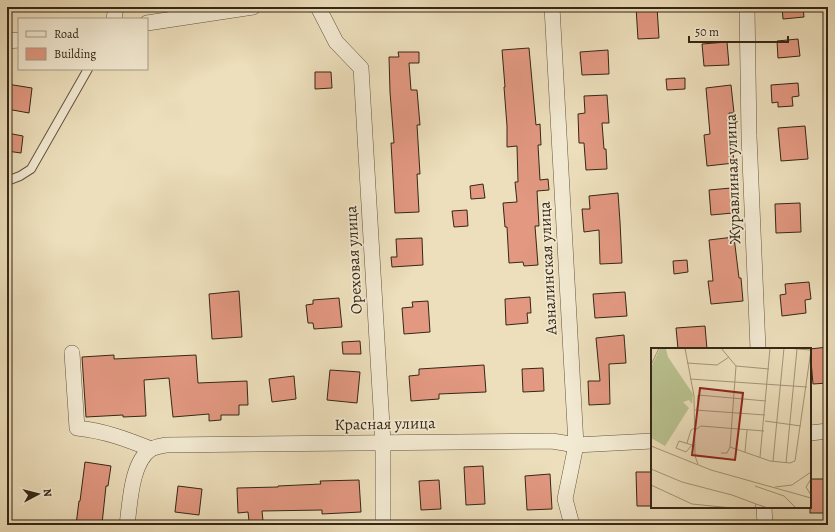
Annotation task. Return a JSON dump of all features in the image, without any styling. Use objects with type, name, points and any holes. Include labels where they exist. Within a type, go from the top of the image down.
[{"type":"street","points":[[114,18],[116,7]]},
{"type":"street","points":[[148,23],[253,7]]},
{"type":"street","name":"Ореховая улица","points":[[318,7],[336,42],[360,68],[383,442],[383,525]]},
{"type":"street","name":"Азналинская улица","points":[[552,7],[576,445],[565,500],[572,525]]},
{"type":"street","name":"Журавлиная улица","points":[[747,7],[749,136],[758,348]]},
{"type":"street","points":[[7,41],[18,40]]},
{"type":"street","points":[[72,353],[77,428],[96,430],[119,436],[151,449],[142,459],[134,477],[128,525]]},
{"type":"street","points":[[811,433],[828,432]]},
{"type":"street","name":"Красная улица","points":[[151,449],[166,445],[552,441],[576,445],[651,441]]},
{"type":"street","points":[[764,508],[765,525]]},
{"type":"lane","points":[[7,181],[20,176],[31,169],[87,70]]},
{"type":"building","points":[[636,7],[657,7],[659,38],[638,39]]},
{"type":"building","points":[[782,7],[803,7],[804,17],[783,19]]},
{"type":"building","points":[[798,39],[800,56],[778,58],[777,41]]},
{"type":"building","points":[[727,42],[729,65],[704,66],[702,44]]},
{"type":"building","points":[[529,48],[536,125],[540,124],[541,145],[538,145],[540,180],[548,179],[549,190],[537,191],[539,226],[535,226],[538,265],[524,266],[523,262],[509,263],[507,227],[505,227],[503,203],[517,202],[515,182],[518,182],[517,146],[507,147],[502,50]]},
{"type":"building","points":[[608,50],[609,74],[582,75],[580,52]]},
{"type":"building","points":[[398,52],[419,52],[419,63],[409,63],[411,90],[417,90],[420,125],[417,125],[420,174],[417,174],[419,212],[395,213],[391,143],[394,143],[389,57],[399,57]]},
{"type":"building","points":[[315,72],[331,72],[332,88],[315,89]]},
{"type":"building","points":[[685,78],[685,89],[667,90],[666,79]]},
{"type":"building","points":[[798,83],[799,96],[792,97],[793,106],[778,107],[778,102],[772,103],[771,85]]},
{"type":"building","points":[[7,84],[32,88],[29,113],[7,109]]},
{"type":"building","points":[[731,85],[734,113],[729,113],[734,163],[707,166],[704,135],[710,134],[706,88]]},
{"type":"building","points":[[607,95],[609,123],[602,123],[607,169],[586,170],[584,143],[579,143],[578,114],[585,113],[584,96]]},
{"type":"building","points":[[805,126],[808,159],[781,161],[778,128]]},
{"type":"building","points":[[7,133],[23,136],[21,153],[7,151]]},
{"type":"building","points":[[483,184],[485,198],[471,199],[470,186]]},
{"type":"building","points":[[731,188],[733,213],[711,215],[709,190]]},
{"type":"building","points":[[618,193],[622,263],[600,264],[599,230],[584,232],[582,209],[590,209],[589,196]]},
{"type":"building","points":[[800,203],[801,232],[776,233],[775,204]]},
{"type":"building","points":[[467,210],[468,226],[454,227],[452,211]]},
{"type":"building","points":[[734,237],[739,278],[741,278],[743,301],[711,304],[708,281],[713,281],[709,240]]},
{"type":"building","points":[[422,238],[423,265],[392,267],[391,257],[397,257],[396,239]]},
{"type":"building","points":[[687,260],[688,272],[674,274],[673,261]]},
{"type":"building","points":[[809,282],[811,299],[805,300],[806,313],[782,316],[780,295],[786,294],[785,284]]},
{"type":"building","points":[[239,291],[242,337],[212,339],[209,294]]},
{"type":"building","points":[[625,292],[627,316],[595,318],[593,294]]},
{"type":"building","points":[[530,297],[531,313],[527,313],[528,323],[506,325],[505,299]]},
{"type":"building","points":[[339,298],[342,327],[314,329],[313,323],[308,323],[306,305],[313,304],[313,300]]},
{"type":"building","points":[[428,301],[430,332],[404,334],[402,308],[413,307],[412,302]]},
{"type":"building","points":[[705,326],[707,348],[678,348],[676,328]]},
{"type":"building","points":[[624,335],[626,363],[609,364],[610,404],[589,405],[588,381],[600,381],[596,338]]},
{"type":"building","points":[[360,341],[361,354],[343,354],[342,342]]},
{"type":"building","points":[[828,347],[828,383],[813,384],[811,349]]},
{"type":"building","points":[[114,355],[114,359],[196,355],[198,383],[247,381],[248,405],[239,405],[239,415],[221,415],[221,420],[209,421],[209,414],[173,417],[169,378],[144,380],[146,416],[123,417],[123,415],[86,417],[82,357]]},
{"type":"building","points":[[484,365],[486,392],[439,394],[439,399],[411,401],[409,376],[419,375],[419,369]]},
{"type":"building","points":[[543,368],[544,391],[523,392],[522,369]]},
{"type":"building","points":[[330,370],[360,372],[357,403],[327,400]]},
{"type":"building","points":[[294,376],[296,399],[272,402],[269,379]]},
{"type":"building","points":[[85,462],[111,466],[108,486],[106,486],[102,524],[96,523],[96,525],[76,525]]},
{"type":"building","points":[[483,466],[485,504],[466,505],[464,467]]},
{"type":"building","points":[[636,472],[651,472],[651,506],[637,506]]},
{"type":"building","points":[[550,474],[552,509],[527,510],[525,476]]},
{"type":"building","points":[[811,479],[828,479],[828,513],[810,513]]},
{"type":"building","points":[[359,480],[361,512],[322,514],[322,510],[262,511],[263,521],[249,521],[248,512],[238,513],[237,488],[278,487],[321,484],[320,481]]},
{"type":"building","points":[[439,480],[441,509],[421,510],[419,481]]},
{"type":"building","points":[[178,486],[202,489],[199,515],[175,512]]}]
